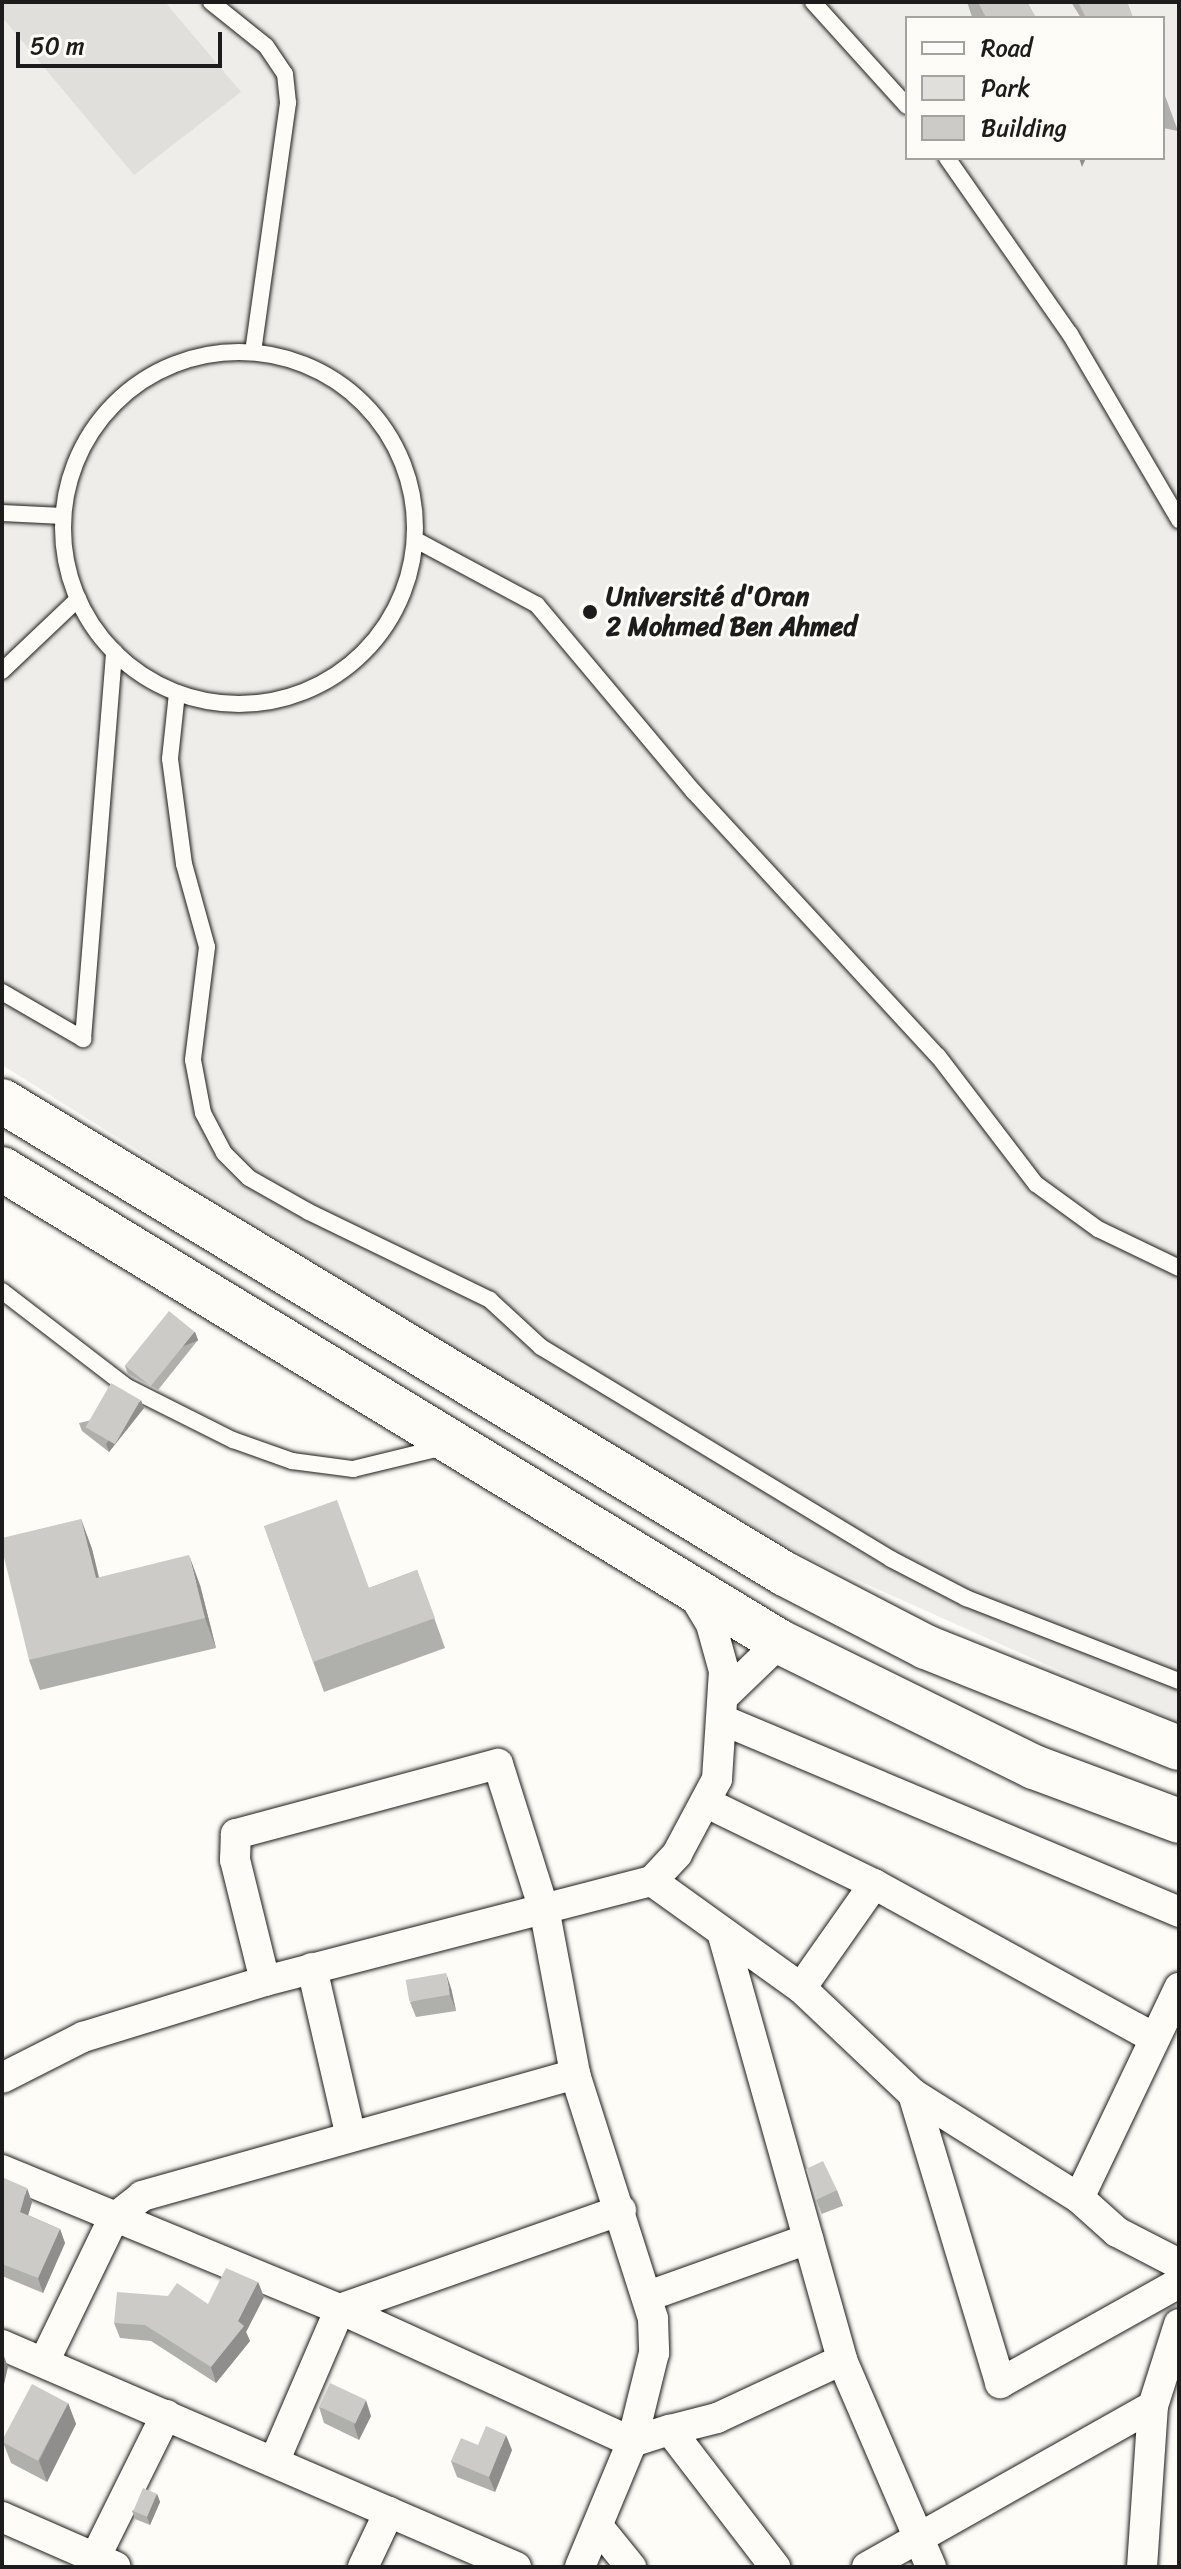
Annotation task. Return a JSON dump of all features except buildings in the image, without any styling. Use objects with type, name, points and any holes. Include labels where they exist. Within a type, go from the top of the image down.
[{"type":"highway","points":[[2,1101],[785,1574],[926,1647],[1179,1748]]},
{"type":"highway","points":[[2,1169],[780,1642],[1034,1767],[1179,1821]]},
{"type":"street","points":[[2,2078],[83,2037],[265,1981],[545,1913],[652,1881],[709,1804],[725,1708],[715,1636],[686,1584]]},
{"type":"street","points":[[725,1708],[780,1642]]},
{"type":"street","points":[[725,1708],[1179,1912]]},
{"type":"street","points":[[265,1981],[235,1860],[236,1834],[485,1762],[498,1764],[512,1799],[545,1913],[575,2074],[648,2296],[654,2353],[632,2442],[601,2530],[580,2567]]},
{"type":"street","points":[[709,1804],[874,1884],[1152,2037]]},
{"type":"street","points":[[652,1881],[801,1988],[913,2094],[1079,2198],[1117,2232],[1179,2264]]},
{"type":"street","points":[[801,1988],[874,1884]]},
{"type":"street","points":[[722,1932],[842,2360],[931,2567]]},
{"type":"street","points":[[312,1968],[350,2132]]},
{"type":"street","points":[[1079,2198],[1152,2037],[1179,1988]]},
{"type":"street","points":[[44,2362],[113,2219],[169,2183],[575,2074]]},
{"type":"street","points":[[913,2094],[1000,2383],[1179,2283]]},
{"type":"street","points":[[2,2170],[113,2219],[340,2309],[632,2442],[717,2418],[842,2360]]},
{"type":"street","points":[[274,2462],[340,2309],[621,2210]]},
{"type":"street","points":[[648,2296],[808,2239]]},
{"type":"street","points":[[1142,2567],[1153,2406],[1179,2324]]},
{"type":"street","points":[[2,2345],[516,2567]]},
{"type":"street","points":[[867,2567],[917,2533],[1153,2406]]},
{"type":"street","points":[[2,2517],[106,2562],[166,2415]]},
{"type":"street","points":[[670,2430],[775,2567]]},
{"type":"street","points":[[363,2567],[389,2512]]},
{"type":"street","points":[[601,2530],[631,2567]]},
{"type":"lane","points":[[211,2],[266,46],[285,74],[288,103],[253,351]]},
{"type":"lane","points":[[813,2],[905,104]]},
{"type":"lane","points":[[948,160],[1070,334],[1179,520]]},
{"type":"lane","points":[[253,351],[307,364],[362,403],[389,435],[411,485],[416,540],[404,594],[383,629],[335,677],[285,699],[244,703],[177,693],[114,651],[78,599],[63,516],[75,462],[104,414],[146,377],[197,356],[253,351]]},
{"type":"lane","points":[[2,513],[63,516]]},
{"type":"lane","points":[[416,540],[537,605],[694,792],[938,1056],[1036,1184],[1098,1229],[1179,1268]]},
{"type":"lane","points":[[2,671],[78,599]]},
{"type":"lane","points":[[2,992],[83,1039],[114,651]]},
{"type":"lane","points":[[177,693],[170,759],[184,864],[207,947],[193,1060],[203,1113],[224,1153],[249,1178],[309,1212],[490,1300],[541,1347],[891,1559],[966,1598],[1179,1681]]},
{"type":"lane","points":[[2,1291],[163,1409],[292,1461],[353,1469],[452,1444]]},
{"type":"shaded area","name":"Université d'Oran 2 Mohmed Ben Ahmed","points":[[2,2],[1179,2],[1179,1724],[808,1558],[558,1414],[2,1065]]},
{"type":"green space","points":[[2,2],[165,2],[241,92],[134,175],[2,17]]},
{"type":"place","name":"Université d'Oran 2 Mohmed Ben Ahmed","points":[[590,612]]}]
